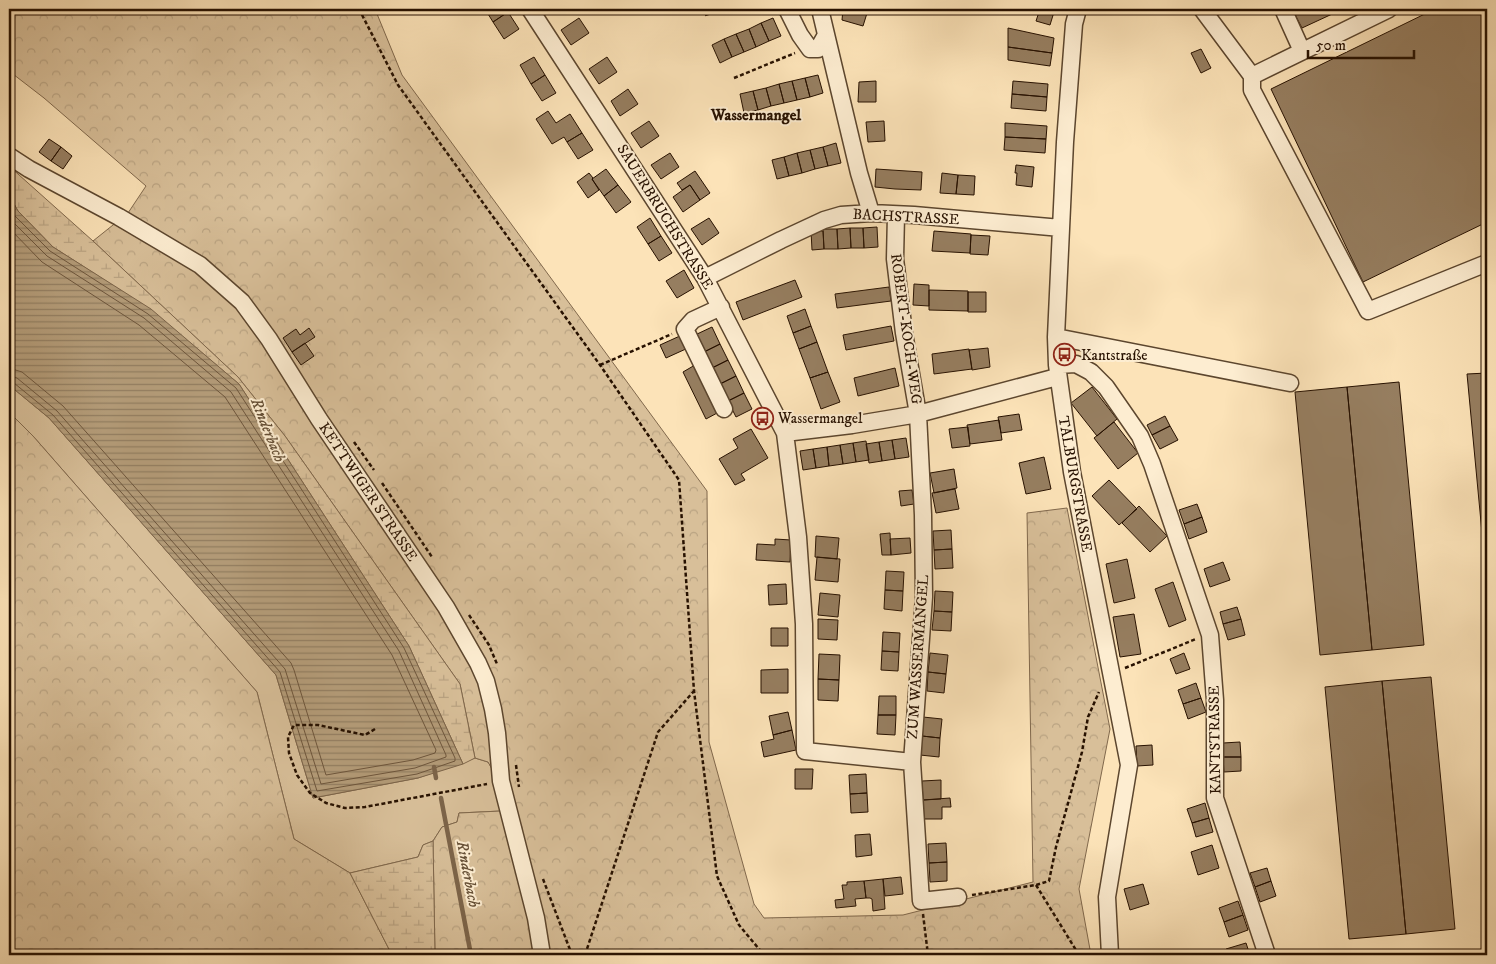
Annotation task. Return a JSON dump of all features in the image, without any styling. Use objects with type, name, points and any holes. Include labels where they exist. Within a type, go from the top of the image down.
[{"type":"street","name":"SAUERBRUCHSTRASSE","points":[[530,9],[705,278],[785,433]]},
{"type":"street","points":[[786,9],[810,49],[818,49],[826,35]]},
{"type":"street","points":[[820,9],[859,173],[871,213]]},
{"type":"street","name":"TALBURGSTRASSE","points":[[1078,9],[1074,24],[1071,57],[1061,228],[1056,337],[1057,371],[1077,501],[1129,765],[1106,897],[1110,955]]},
{"type":"street","points":[[1202,9],[1252,76],[1252,90],[1368,311],[1487,263]]},
{"type":"street","points":[[1283,9],[1302,51]]},
{"type":"street","points":[[1252,76],[1389,9]]},
{"type":"street","name":"KETTWIGER STRASSE","points":[[9,156],[29,169],[119,217],[200,265],[242,302],[269,339],[319,419],[446,608],[478,663],[486,681],[497,733],[501,781],[536,918],[542,955]]},
{"type":"street","name":"BACHSTRASSE","points":[[705,278],[781,240],[841,214],[896,214],[1061,228]]},
{"type":"street","name":"ROBERT-KOCH-WEG","points":[[896,214],[895,259],[904,333],[918,414]]},
{"type":"street","points":[[720,307],[692,320],[685,329],[724,409]]},
{"type":"street","points":[[1056,337],[1290,384]]},
{"type":"street","name":"KANTSTRASSE","points":[[785,433],[852,425],[918,414],[1076,364],[1091,372],[1106,387],[1140,436],[1152,464],[1210,636],[1215,700],[1215,798],[1267,955]]},
{"type":"street","name":"ZUM WASSERMANGEL","points":[[918,414],[924,515],[924,597],[912,762],[921,901]]},
{"type":"street","points":[[785,433],[798,537],[804,624],[805,751],[912,762]]},
{"type":"street","points":[[921,901],[958,896]]},
{"type":"path","points":[[359,9],[398,85],[600,365],[679,480],[694,691],[718,876],[739,925],[764,955]]},
{"type":"path","points":[[705,15],[723,9]]},
{"type":"path","points":[[734,78],[799,52],[805,43]]},
{"type":"path","points":[[600,365],[685,329]]},
{"type":"path","points":[[958,896],[1036,885],[1049,881],[1056,846],[1082,752],[1088,717],[1106,676],[1210,636]]},
{"type":"path","points":[[585,955],[658,732],[694,691]]},
{"type":"path","points":[[375,729],[366,735],[318,725],[294,725],[288,737],[289,753],[297,775],[310,793],[326,803],[345,808],[365,807],[473,787]]},
{"type":"path","points":[[1036,885],[1079,955]]},
{"type":"path","points":[[921,901],[928,955]]},
{"type":"green space","points":[[9,9],[375,9],[402,75],[707,491],[709,742],[754,904],[764,918],[903,915],[1033,882],[1027,513],[1067,508],[1110,729],[1079,889],[1091,955],[435,955],[433,841],[442,827],[457,822],[459,813],[501,811],[498,779],[488,762],[475,758],[460,684],[285,436],[238,377],[93,241],[128,213],[146,186],[44,98],[9,71]]},
{"type":"green space","points":[[9,166],[93,241],[238,377],[285,436],[460,684],[475,758],[463,764],[409,646],[239,384],[151,310],[53,247],[18,211],[9,195]]},
{"type":"green space","points":[[9,385],[49,418],[276,675],[313,798],[418,778],[475,758],[488,762],[498,779],[501,811],[459,813],[457,822],[442,827],[433,841],[423,845],[418,857],[350,873],[294,839],[257,692],[33,436],[9,412]]},
{"type":"green space","points":[[9,412],[33,436],[257,692],[294,839],[350,873],[392,955],[9,955]]},
{"type":"green space","points":[[433,841],[435,955],[392,955],[350,873],[418,857],[423,845]]},
{"type":"water","points":[[9,195],[18,211],[53,247],[151,309],[239,384],[409,646],[463,764],[418,778],[313,798],[276,675],[49,418],[9,385]]},
{"type":"building","points":[[485,9],[506,9],[508,12],[493,22]]},
{"type":"building","points":[[843,9],[868,10],[863,26],[842,20]]},
{"type":"building","points":[[1040,9],[1054,12],[1050,25],[1036,21]]},
{"type":"building","points":[[1292,9],[1343,9],[1302,28]]},
{"type":"building","points":[[1435,9],[1487,9],[1487,222],[1363,282],[1271,89]]},
{"type":"building","points":[[508,12],[519,29],[504,39],[493,22]]},
{"type":"building","points":[[579,18],[589,33],[571,45],[561,30]]},
{"type":"building","points":[[773,18],[781,36],[769,41],[761,23]]},
{"type":"building","points":[[761,23],[769,41],[756,47],[749,29]]},
{"type":"building","points":[[1008,28],[1054,38],[1052,53],[1008,47]]},
{"type":"building","points":[[749,29],[756,47],[744,52],[736,34]]},
{"type":"building","points":[[736,34],[744,52],[732,57],[724,39]]},
{"type":"building","points":[[724,39],[732,57],[720,63],[712,45]]},
{"type":"building","points":[[1008,47],[1052,53],[1050,66],[1008,60]]},
{"type":"building","points":[[1201,49],[1211,68],[1201,73],[1191,53]]},
{"type":"building","points":[[534,57],[545,75],[531,84],[520,65]]},
{"type":"building","points":[[607,57],[617,72],[599,84],[589,69]]},
{"type":"building","points":[[545,75],[556,93],[542,101],[531,84]]},
{"type":"building","points":[[818,75],[823,93],[810,97],[805,78]]},
{"type":"building","points":[[805,78],[810,97],[797,100],[792,81]]},
{"type":"building","points":[[792,81],[797,100],[784,103],[779,84]]},
{"type":"building","points":[[876,81],[876,102],[858,102],[859,82]]},
{"type":"building","points":[[1013,81],[1048,84],[1047,97],[1012,94]]},
{"type":"building","points":[[779,84],[784,103],[771,106],[766,88]]},
{"type":"building","points":[[766,88],[771,106],[758,110],[753,91]]},
{"type":"building","points":[[628,89],[638,104],[620,116],[611,101]]},
{"type":"building","points":[[753,91],[758,110],[744,113],[740,94]]},
{"type":"building","points":[[1012,94],[1047,97],[1046,111],[1011,108]]},
{"type":"building","points":[[548,111],[556,123],[570,114],[582,133],[567,142],[564,137],[552,144],[536,119]]},
{"type":"building","points":[[649,121],[659,136],[641,148],[631,133]]},
{"type":"building","points":[[884,121],[885,141],[868,142],[866,122]]},
{"type":"building","points":[[1005,123],[1047,126],[1046,139],[1005,137]]},
{"type":"building","points":[[582,133],[593,150],[578,159],[567,142]]},
{"type":"building","points":[[1005,137],[1046,139],[1045,153],[1004,150]]},
{"type":"building","points":[[49,139],[61,147],[51,161],[39,152]]},
{"type":"building","points":[[836,143],[841,163],[828,166],[823,147]]},
{"type":"building","points":[[61,147],[72,156],[63,169],[51,161]]},
{"type":"building","points":[[823,147],[828,166],[815,169],[810,150]]},
{"type":"building","points":[[810,150],[815,169],[802,173],[797,153]]},
{"type":"building","points":[[670,153],[679,167],[661,179],[651,165]]},
{"type":"building","points":[[797,153],[802,173],[789,176],[784,157]]},
{"type":"building","points":[[784,157],[789,176],[777,179],[772,160]]},
{"type":"building","points":[[1016,165],[1034,167],[1032,187],[1016,185]]},
{"type":"building","points":[[606,169],[618,185],[604,196],[592,179]]},
{"type":"building","points":[[876,169],[922,172],[921,190],[875,187]]},
{"type":"building","points":[[695,171],[710,193],[700,200],[690,185],[682,190],[677,183]]},
{"type":"building","points":[[589,173],[599,190],[588,198],[577,182]]},
{"type":"building","points":[[942,173],[958,175],[956,194],[940,193]]},
{"type":"building","points":[[958,175],[975,176],[974,195],[956,194]]},
{"type":"building","points":[[618,185],[631,202],[616,213],[604,196]]},
{"type":"building","points":[[690,185],[700,200],[683,212],[673,197]]},
{"type":"building","points":[[650,218],[661,236],[648,244],[637,227]]},
{"type":"building","points":[[709,218],[719,233],[702,245],[691,229]]},
{"type":"building","points":[[877,227],[878,247],[864,248],[863,228]]},
{"type":"building","points":[[850,228],[851,248],[838,249],[837,229]]},
{"type":"building","points":[[850,228],[863,228],[864,248],[851,248]]},
{"type":"building","points":[[823,229],[837,229],[838,249],[824,249]]},
{"type":"building","points":[[811,231],[823,231],[824,249],[812,250]]},
{"type":"building","points":[[934,231],[971,234],[970,253],[932,251]]},
{"type":"building","points":[[971,235],[990,236],[988,255],[970,254]]},
{"type":"building","points":[[661,236],[672,253],[659,261],[648,244]]},
{"type":"building","points":[[684,270],[694,288],[677,298],[666,281]]},
{"type":"building","points":[[795,280],[802,297],[743,320],[736,302]]},
{"type":"building","points":[[914,284],[929,285],[929,306],[913,305]]},
{"type":"building","points":[[889,287],[891,301],[837,308],[835,294]]},
{"type":"building","points":[[929,290],[968,291],[968,311],[929,310]]},
{"type":"building","points":[[968,292],[986,292],[986,312],[968,312]]},
{"type":"building","points":[[805,309],[811,326],[793,333],[787,316]]},
{"type":"building","points":[[811,326],[817,342],[799,349],[793,333]]},
{"type":"building","points":[[891,326],[894,341],[846,350],[843,335]]},
{"type":"building","points":[[712,327],[720,344],[704,352],[695,335]]},
{"type":"building","points":[[309,328],[315,337],[292,352],[283,338],[296,329],[300,335]]},
{"type":"building","points":[[682,335],[688,348],[666,358],[660,345]]},
{"type":"building","points":[[817,342],[828,372],[810,378],[799,349]]},
{"type":"building","points":[[305,343],[314,356],[301,365],[292,352]]},
{"type":"building","points":[[720,344],[728,360],[712,368],[704,352]]},
{"type":"building","points":[[988,348],[990,367],[972,370],[969,350]]},
{"type":"building","points":[[969,349],[972,369],[934,374],[932,354]]},
{"type":"building","points":[[728,360],[736,376],[720,384],[712,368]]},
{"type":"building","points":[[695,365],[719,412],[706,419],[683,372]]},
{"type":"building","points":[[895,368],[899,386],[858,396],[854,378]]},
{"type":"building","points":[[828,372],[840,402],[821,409],[810,378]]},
{"type":"building","points":[[1487,373],[1487,586],[1467,374]]},
{"type":"building","points":[[736,376],[744,393],[728,401],[720,384]]},
{"type":"building","points":[[1399,382],[1424,645],[1372,650],[1347,387]]},
{"type":"building","points":[[1092,387],[1117,419],[1097,436],[1071,403]]},
{"type":"building","points":[[1347,387],[1372,650],[1320,655],[1295,392]]},
{"type":"building","points":[[744,393],[752,409],[736,417],[728,401]]},
{"type":"building","points":[[1019,414],[1022,430],[1001,433],[998,417]]},
{"type":"building","points":[[1165,416],[1170,426],[1152,435],[1147,425]]},
{"type":"building","points":[[999,420],[1002,440],[970,444],[967,425]]},
{"type":"building","points":[[1114,422],[1138,453],[1118,469],[1094,438]]},
{"type":"building","points":[[1170,426],[1178,440],[1160,449],[1152,435]]},
{"type":"building","points":[[968,427],[970,446],[952,448],[949,429]]},
{"type":"building","points":[[751,429],[768,458],[741,474],[745,480],[735,485],[719,459],[738,448],[733,439]]},
{"type":"building","points":[[906,438],[909,457],[895,459],[892,440]]},
{"type":"building","points":[[892,440],[895,459],[882,461],[879,442]]},
{"type":"building","points":[[866,441],[869,460],[856,462],[853,443]]},
{"type":"building","points":[[879,442],[882,461],[869,463],[866,444]]},
{"type":"building","points":[[853,443],[856,462],[843,464],[840,445]]},
{"type":"building","points":[[840,445],[843,464],[829,466],[827,447]]},
{"type":"building","points":[[827,447],[829,466],[816,468],[813,449]]},
{"type":"building","points":[[813,449],[816,468],[803,470],[800,451]]},
{"type":"building","points":[[1044,457],[1051,489],[1026,494],[1019,463]]},
{"type":"building","points":[[954,469],[957,488],[934,493],[930,473]]},
{"type":"building","points":[[1109,480],[1137,509],[1119,525],[1092,496]]},
{"type":"building","points":[[955,489],[959,509],[936,513],[932,493]]},
{"type":"building","points":[[912,490],[914,504],[901,506],[899,491]]},
{"type":"building","points":[[1197,504],[1202,517],[1184,524],[1179,510]]},
{"type":"building","points":[[1139,506],[1167,536],[1150,552],[1122,523]]},
{"type":"building","points":[[1202,517],[1207,532],[1189,539],[1184,524]]},
{"type":"building","points":[[951,530],[952,549],[934,550],[933,531]]},
{"type":"building","points":[[890,533],[891,555],[882,555],[880,534]]},
{"type":"building","points":[[816,536],[839,538],[837,559],[815,557]]},
{"type":"building","points":[[910,538],[911,553],[891,555],[890,539]]},
{"type":"building","points":[[775,539],[791,540],[790,562],[756,560],[757,544],[775,545]]},
{"type":"building","points":[[952,549],[953,568],[935,569],[934,550]]},
{"type":"building","points":[[817,557],[840,559],[838,582],[815,580]]},
{"type":"building","points":[[1127,559],[1135,598],[1114,603],[1106,564]]},
{"type":"building","points":[[1223,562],[1230,580],[1210,587],[1204,569]]},
{"type":"building","points":[[886,571],[904,572],[903,591],[885,590]]},
{"type":"building","points":[[1173,582],[1186,620],[1169,627],[1155,589]]},
{"type":"building","points":[[786,584],[787,604],[769,605],[768,585]]},
{"type":"building","points":[[885,590],[903,591],[902,611],[884,609]]},
{"type":"building","points":[[935,591],[953,592],[952,612],[934,611]]},
{"type":"building","points":[[820,593],[840,595],[838,617],[818,615]]},
{"type":"building","points":[[1237,607],[1241,619],[1223,624],[1220,612]]},
{"type":"building","points":[[934,611],[952,612],[951,631],[932,630]]},
{"type":"building","points":[[1134,614],[1141,654],[1120,657],[1113,617]]},
{"type":"building","points":[[818,619],[838,620],[837,640],[818,639]]},
{"type":"building","points":[[1241,619],[1245,635],[1228,640],[1223,624]]},
{"type":"building","points":[[771,628],[788,628],[788,646],[771,646]]},
{"type":"building","points":[[883,632],[900,633],[899,652],[882,651]]},
{"type":"building","points":[[882,651],[899,652],[898,671],[881,670]]},
{"type":"building","points":[[930,653],[948,655],[946,674],[928,672]]},
{"type":"building","points":[[1184,653],[1190,669],[1176,674],[1170,659]]},
{"type":"building","points":[[819,654],[840,655],[839,680],[818,679]]},
{"type":"building","points":[[788,669],[788,693],[761,693],[761,670]]},
{"type":"building","points":[[928,672],[946,674],[944,693],[927,691]]},
{"type":"building","points":[[1431,677],[1455,929],[1406,934],[1382,681]]},
{"type":"building","points":[[818,679],[839,680],[838,701],[818,700]]},
{"type":"building","points":[[1382,681],[1406,934],[1349,939],[1325,687]]},
{"type":"building","points":[[1196,683],[1201,698],[1183,704],[1178,690]]},
{"type":"building","points":[[879,696],[896,696],[896,715],[878,715]]},
{"type":"building","points":[[1201,698],[1206,712],[1188,719],[1183,704]]},
{"type":"building","points":[[788,712],[792,730],[773,735],[769,716]]},
{"type":"building","points":[[878,715],[896,715],[895,735],[877,734]]},
{"type":"building","points":[[923,717],[942,719],[940,738],[922,736]]},
{"type":"building","points":[[792,730],[796,750],[764,757],[761,742],[774,739],[773,735]]},
{"type":"building","points":[[922,736],[940,738],[939,757],[920,755]]},
{"type":"building","points":[[1240,742],[1241,757],[1223,757],[1223,743]]},
{"type":"building","points":[[1152,745],[1153,765],[1137,766],[1136,746]]},
{"type":"building","points":[[1223,757],[1241,757],[1241,771],[1224,772]]},
{"type":"building","points":[[795,769],[813,769],[812,789],[795,789]]},
{"type":"building","points":[[866,774],[867,793],[850,794],[849,775]]},
{"type":"building","points":[[941,780],[941,799],[923,800],[922,781]]},
{"type":"building","points":[[867,793],[868,812],[851,813],[850,794]]},
{"type":"building","points":[[950,798],[951,807],[942,807],[942,819],[924,819],[923,800]]},
{"type":"building","points":[[1205,803],[1209,818],[1192,823],[1187,809]]},
{"type":"building","points":[[1209,818],[1213,832],[1196,837],[1192,823]]},
{"type":"building","points":[[870,834],[872,855],[856,857],[855,835]]},
{"type":"building","points":[[946,843],[947,862],[929,863],[928,844]]},
{"type":"building","points":[[1212,845],[1219,868],[1198,875],[1191,852]]},
{"type":"building","points":[[947,862],[947,881],[930,882],[929,863]]},
{"type":"building","points":[[1267,868],[1271,881],[1255,887],[1250,873]]},
{"type":"building","points":[[901,877],[903,894],[885,896],[883,879]]},
{"type":"building","points":[[883,879],[885,909],[873,911],[872,899],[866,898],[864,881]]},
{"type":"building","points":[[864,881],[866,898],[855,899],[856,906],[836,908],[835,900],[844,899],[842,885],[847,885],[847,882]]},
{"type":"building","points":[[1271,881],[1276,896],[1260,902],[1255,887]]},
{"type":"building","points":[[1143,884],[1149,904],[1130,910],[1124,889]]},
{"type":"building","points":[[1238,901],[1243,915],[1224,922],[1219,908]]},
{"type":"building","points":[[1243,915],[1248,930],[1229,937],[1224,922]]},
{"type":"building","points":[[1246,943],[1250,955],[1227,955],[1226,949]]},
{"type":"waterway","name":"Rinderbach","points":[[434,767],[436,778]]},
{"type":"waterway","name":"Rinderbach","points":[[441,798],[471,955]]},
{"type":"place","name":"Kantstraße","points":[[1065,355]]},
{"type":"place","name":"Wassermangel","points":[[762,418]]},
{"type":"district","name":"Wassermangel","points":[[756,115]]}]
